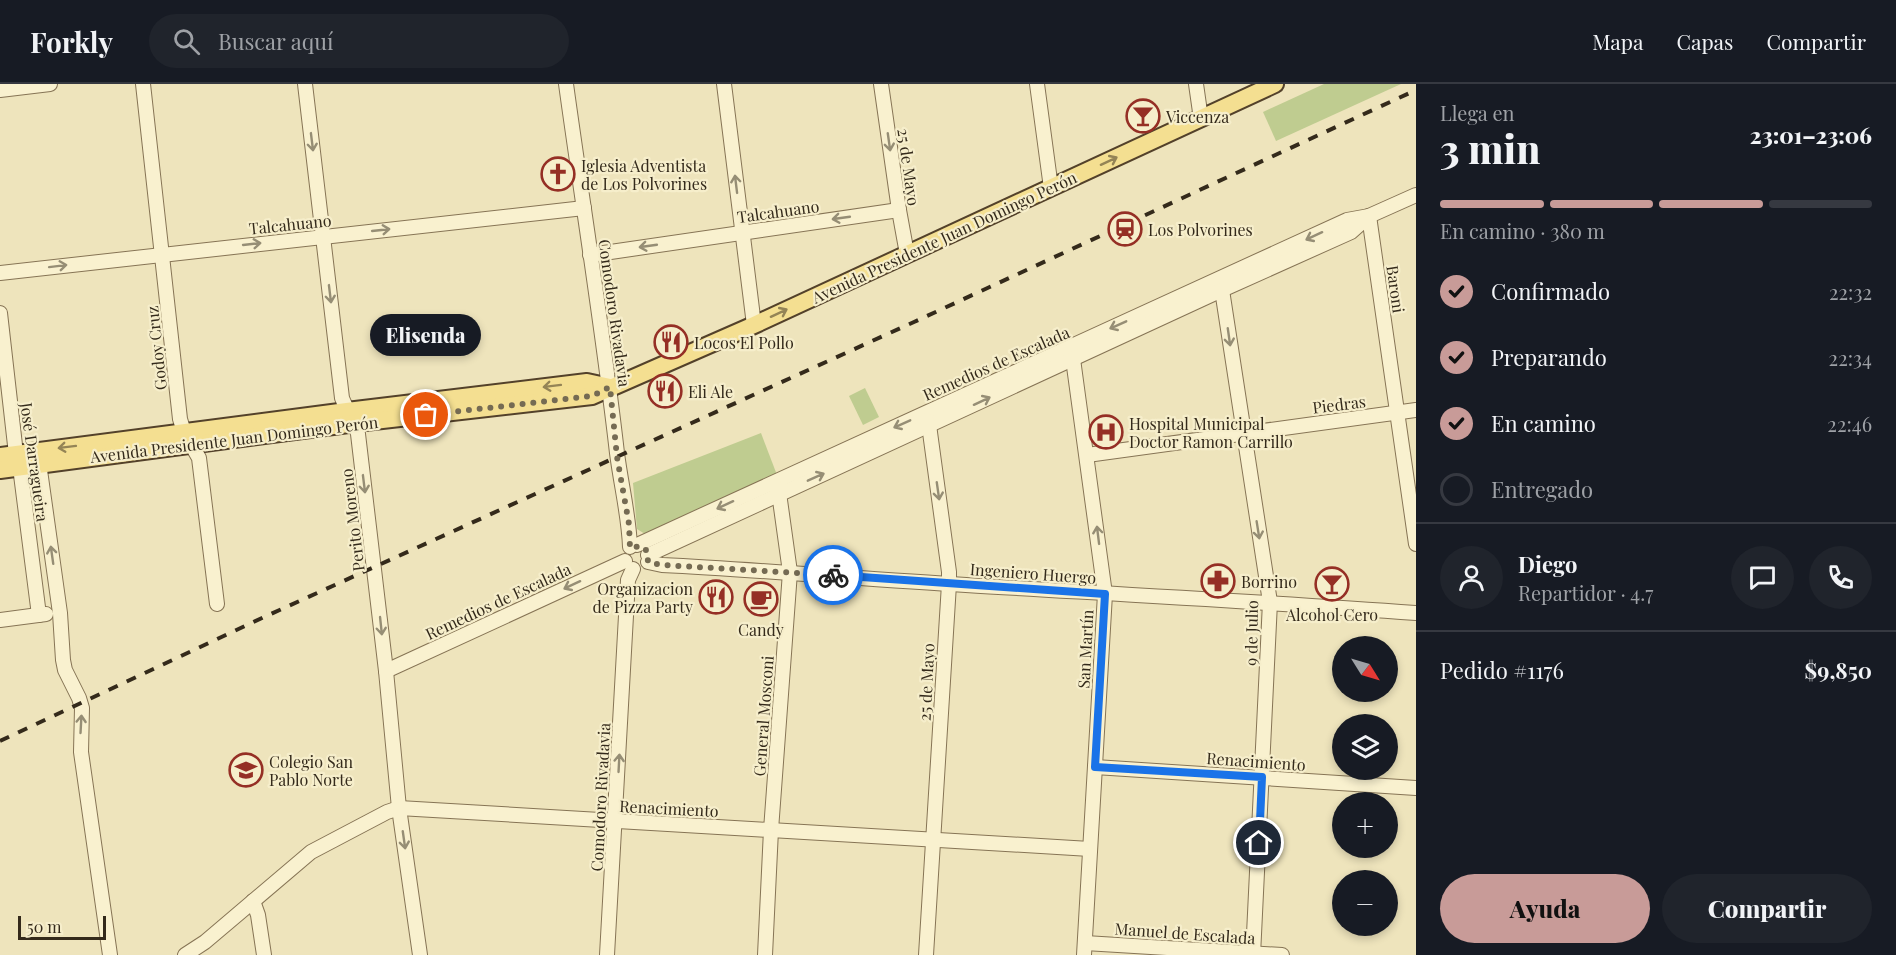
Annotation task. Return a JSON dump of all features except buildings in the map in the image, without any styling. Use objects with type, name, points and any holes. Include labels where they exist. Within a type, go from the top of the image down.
[{"type":"main road","name":"Avenida Presidente Juan Domingo Perón","points":[[0,470],[12,459],[38,458],[351,417],[587,382],[610,387],[754,325],[1275,84]]},
{"type":"street","points":[[0,90],[50,84]]},
{"type":"street","name":"Godoy Cruz","points":[[143,84],[180,419],[198,458],[217,604]]},
{"type":"street","name":"Perito Moreno","points":[[305,84],[342,398],[358,434],[386,671],[399,808],[420,955]]},
{"type":"street","name":"Comodoro Rivadavia","points":[[566,84],[610,387],[617,457],[637,557],[628,580],[607,955]]},
{"type":"street","points":[[724,84],[754,325]]},
{"type":"street","name":"25 de Mayo","points":[[881,84],[898,210],[907,254]]},
{"type":"street","points":[[1037,84],[1051,188]]},
{"type":"street","points":[[1196,84],[1201,119]]},
{"type":"street","name":"Remedios de Escalada","points":[[386,671],[637,557],[776,488],[1220,285],[1351,232],[1369,216],[1416,195]]},
{"type":"street","name":"Talcahuano","points":[[0,273],[584,208]]},
{"type":"street","name":"Talcahuano","points":[[590,255],[898,210]]},
{"type":"street","name":"Baroni","points":[[1369,216],[1416,544]]},
{"type":"street","name":"9 de Julio","points":[[1220,285],[1270,602],[1253,954]]},
{"type":"street","name":"José Darragueira","points":[[0,313],[12,459],[39,615]]},
{"type":"street","name":"San Martín","points":[[1070,354],[1087,455],[1105,594],[1085,949]]},
{"type":"street","name":"Piedras","points":[[1087,455],[1416,410]]},
{"type":"street","name":"25 de Mayo","points":[[926,420],[949,572],[926,955]]},
{"type":"street","name":"José Darragueira","points":[[38,458],[60,613],[63,660],[65,670],[82,708],[81,752],[110,955]]},
{"type":"street","name":"General Mosconi","points":[[765,955],[771,830],[790,572],[776,488]]},
{"type":"street","name":"Ingeniero Huergo","points":[[637,557],[662,565],[1416,613]]},
{"type":"street","points":[[0,620],[60,613]]},
{"type":"street","name":"Renacimiento","points":[[1095,767],[1416,788]]},
{"type":"street","name":"Renacimiento","points":[[185,955],[205,942],[317,848],[399,808],[1090,849]]},
{"type":"street","points":[[254,901],[264,955]]},
{"type":"street","name":"Manuel de Escalada","points":[[1085,949],[1282,955]]},
{"type":"green space","points":[[1324,84],[1401,84],[1276,141],[1263,112]]},
{"type":"green space","points":[[865,388],[879,417],[863,425],[849,396]]},
{"type":"green space","points":[[761,433],[777,475],[645,534],[637,529],[633,483]]},
{"type":"railway","points":[[0,741],[262,618],[914,322],[1416,90]]},
{"type":"way so far","points":[[426,415],[592,396],[610,387],[617,457],[629,524],[630,548],[641,546],[647,551],[648,562],[662,565],[833,575]]},
{"type":"place","name":"Viccenza","points":[[1143,116]]},
{"type":"place","name":"Iglesia Adventista de Los Polvorines","points":[[558,174]]},
{"type":"place","name":"Los Polvorines","points":[[1125,229]]},
{"type":"place","name":"Locos El Pollo","points":[[671,342]]},
{"type":"place","name":"Eli Ale","points":[[665,391]]},
{"type":"place","name":"Elisenda","points":[[426,415]]},
{"type":"place","name":"Hospital Municipal Doctor Ramon Carrillo","points":[[1106,432]]},
{"type":"place","name":"Borrino","points":[[1218,581]]},
{"type":"place","name":"Alcohol Cero","points":[[1332,584]]},
{"type":"place","name":"Organizacion de Pizza Party","points":[[716,597]]},
{"type":"place","name":"Candy","points":[[761,599]]},
{"type":"place","name":"Colegio San Pablo Norte","points":[[246,770]]},
{"type":"route","points":[[833,575],[1105,594],[1095,767],[1262,777],[1259,843]]}]
